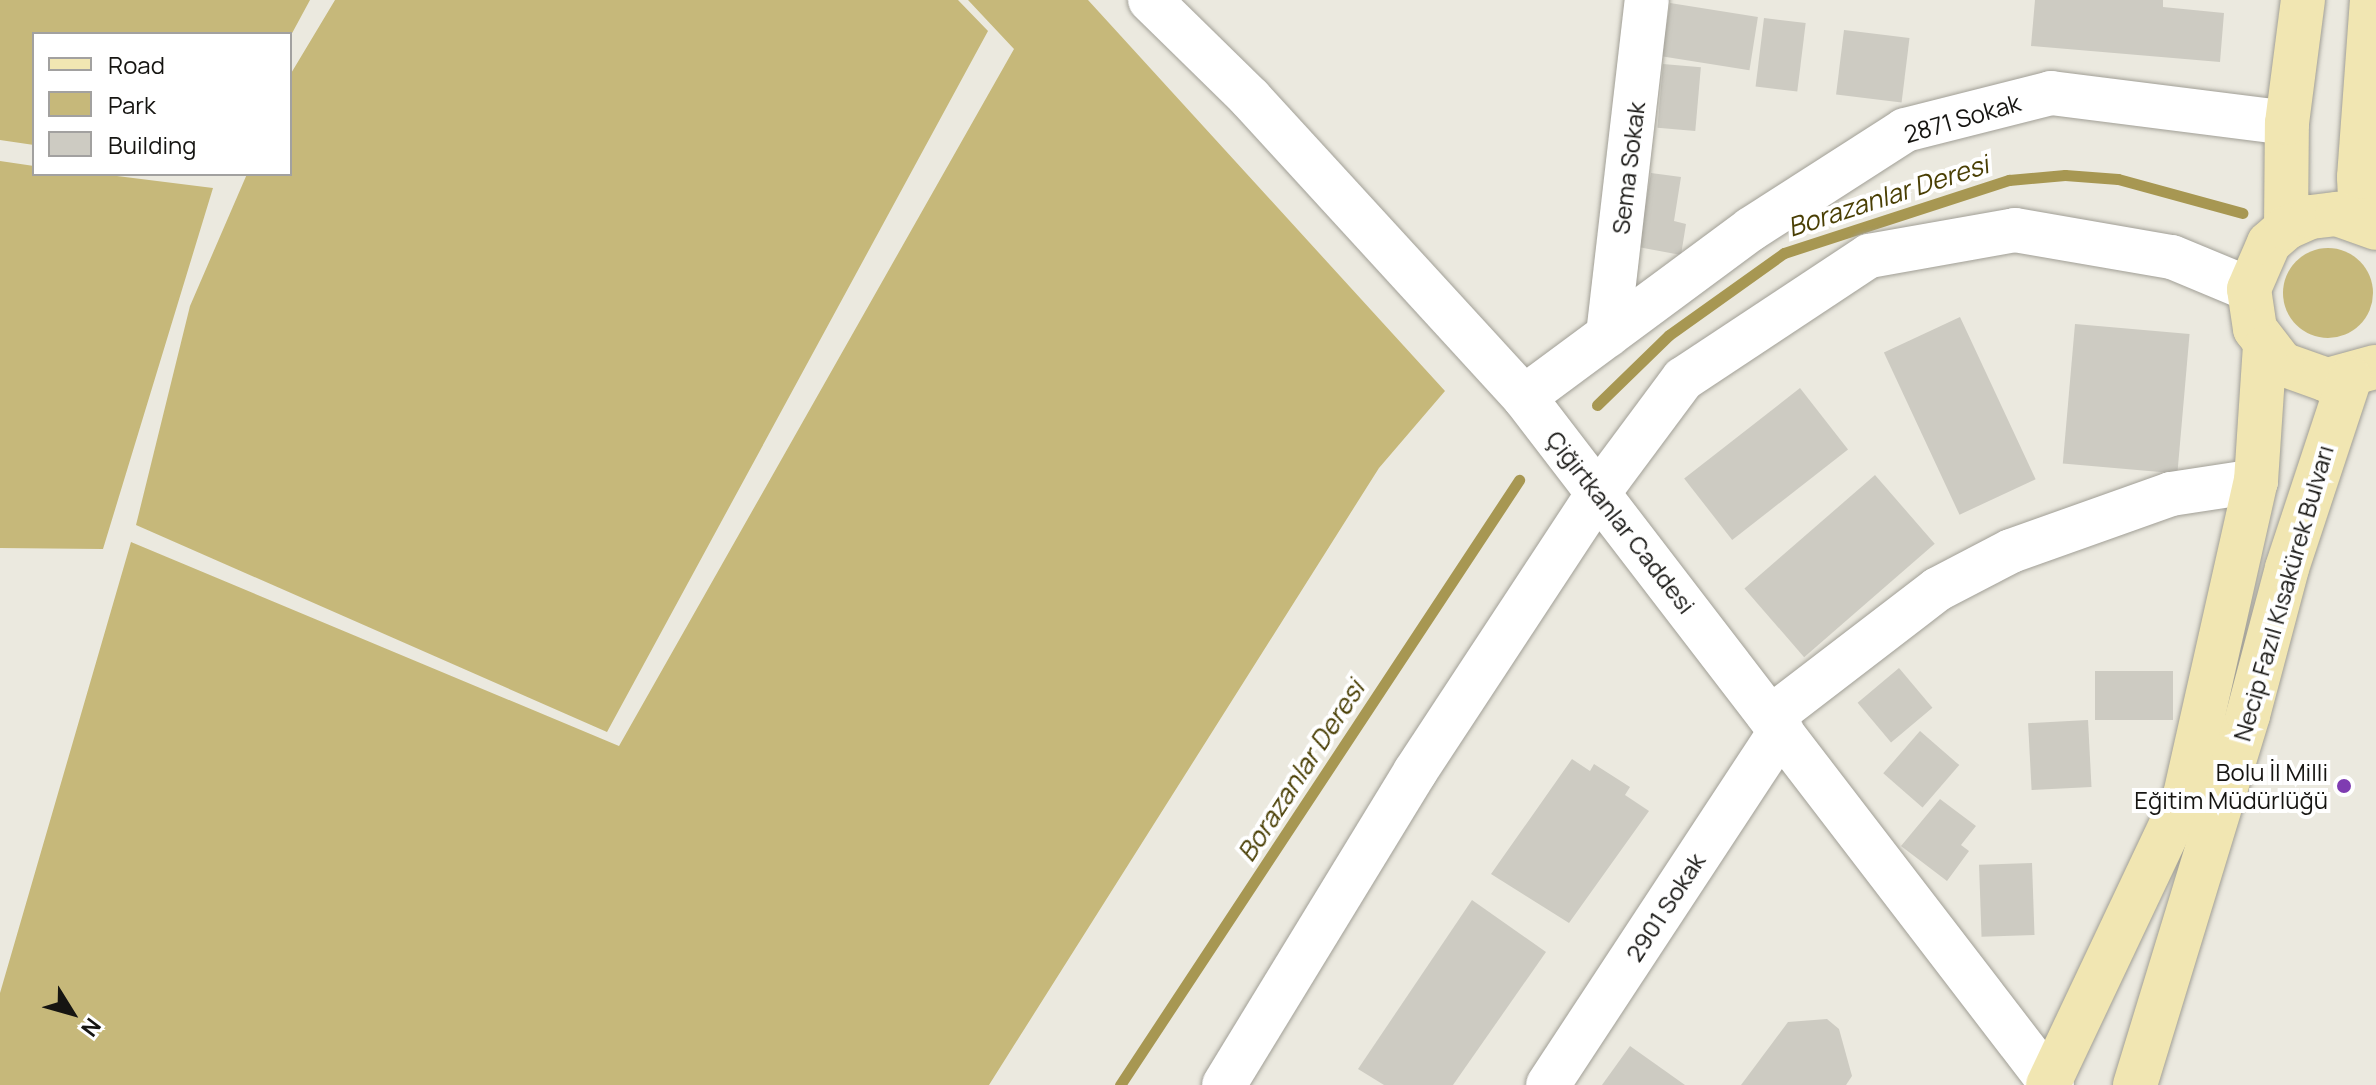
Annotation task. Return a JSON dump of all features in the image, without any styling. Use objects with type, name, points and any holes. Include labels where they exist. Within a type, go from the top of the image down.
[{"type":"main road","points":[[2286,228],[2287,123],[2303,0]]},
{"type":"main road","points":[[2368,373],[2303,376],[2265,347],[2249,309],[2249,289],[2269,243],[2286,228],[2311,217],[2337,214],[2368,224],[2359,177],[2372,50],[2372,0]]},
{"type":"main road","name":"Necip Fazıl Kısakürek Bulvarı","points":[[2049,1084],[2185,795],[2256,481],[2265,347]]},
{"type":"main road","name":"Necip Fazıl Kısakürek Bulvarı","points":[[2135,1085],[2248,715],[2287,568],[2368,373]]},
{"type":"street","name":"Çiğirtkanlar Caddesi","points":[[1150,0],[1250,98],[1524,397],[2049,1084]]},
{"type":"street","name":"Sema Sokak","points":[[1608,335],[1647,0]]},
{"type":"street","name":"2871 Sokak","points":[[1524,397],[1751,229],[1905,130],[2051,93],[2287,123]]},
{"type":"street","points":[[1224,1085],[1415,772],[1599,492],[1683,379],[1869,256],[2015,230],[2172,257],[2249,289]]},
{"type":"street","name":"2901 Sokak","points":[[1548,1085],[1776,723],[1938,589],[2011,551],[2171,494],[2256,481]]},
{"type":"green space","points":[[0,0],[310,0],[292,33],[32,32],[32,145],[0,140]]},
{"type":"green space","points":[[335,0],[958,0],[988,31],[607,732],[136,525],[190,306],[246,176],[292,176],[292,72]]},
{"type":"green space","points":[[968,0],[1088,0],[1445,391],[1379,468],[989,1085],[0,1085],[0,993],[131,542],[619,746],[1014,49]]},
{"type":"green space","points":[[0,161],[32,166],[32,176],[117,176],[213,188],[103,549],[0,548]]},
{"type":"green space","points":[[2328,248],[2345,252],[2360,261],[2369,276],[2373,293],[2369,310],[2360,325],[2345,334],[2328,338],[2311,334],[2296,325],[2287,310],[2283,293],[2287,276],[2296,261],[2311,252]]},
{"type":"building","points":[[2035,0],[2163,0],[2163,7],[2224,13],[2220,62],[2031,46]]},
{"type":"building","points":[[1670,3],[1758,17],[1749,70],[1662,56]]},
{"type":"building","points":[[1764,18],[1806,23],[1797,92],[1756,86]]},
{"type":"building","points":[[1844,30],[1910,38],[1902,103],[1836,95]]},
{"type":"building","points":[[1663,64],[1701,67],[1695,131],[1657,128]]},
{"type":"building","points":[[1651,173],[1681,177],[1674,221],[1686,224],[1681,255],[1638,247]]},
{"type":"building","points":[[1960,317],[2036,479],[1960,515],[1884,352]]},
{"type":"building","points":[[2075,324],[2190,334],[2177,473],[2063,463]]},
{"type":"building","points":[[1800,388],[1848,449],[1732,540],[1684,479]]},
{"type":"building","points":[[1875,475],[1935,544],[1804,657],[1744,588]]},
{"type":"building","points":[[1899,668],[1932,708],[1891,743],[1858,703]]},
{"type":"building","points":[[2095,671],[2173,671],[2173,720],[2095,720]]},
{"type":"building","points":[[2088,720],[2092,787],[2032,790],[2028,723]]},
{"type":"building","points":[[1920,731],[1959,765],[1923,807],[1883,773]]},
{"type":"building","points":[[1572,759],[1590,771],[1594,764],[1630,787],[1625,795],[1649,811],[1569,923],[1491,874]]},
{"type":"building","points":[[1940,799],[1976,826],[1961,845],[1969,851],[1947,881],[1901,846]]},
{"type":"building","points":[[2032,863],[2035,935],[1982,937],[1979,865]]},
{"type":"building","points":[[1472,900],[1546,952],[1453,1085],[1384,1085],[1358,1069]]},
{"type":"building","points":[[1827,1019],[1839,1029],[1852,1076],[1846,1085],[1741,1085],[1788,1022]]},
{"type":"building","points":[[1630,1046],[1685,1085],[1602,1085]]},
{"type":"waterway","name":"Borazanlar Deresi","points":[[1597,405],[1669,335],[1784,253],[2009,180],[2065,175],[2118,179],[2242,213]]},
{"type":"waterway","name":"Borazanlar Deresi","points":[[1120,1085],[1519,480]]},
{"type":"place","name":"Bolu İl Milli Eğitim Müdürlüğü","points":[[2344,786]]}]
